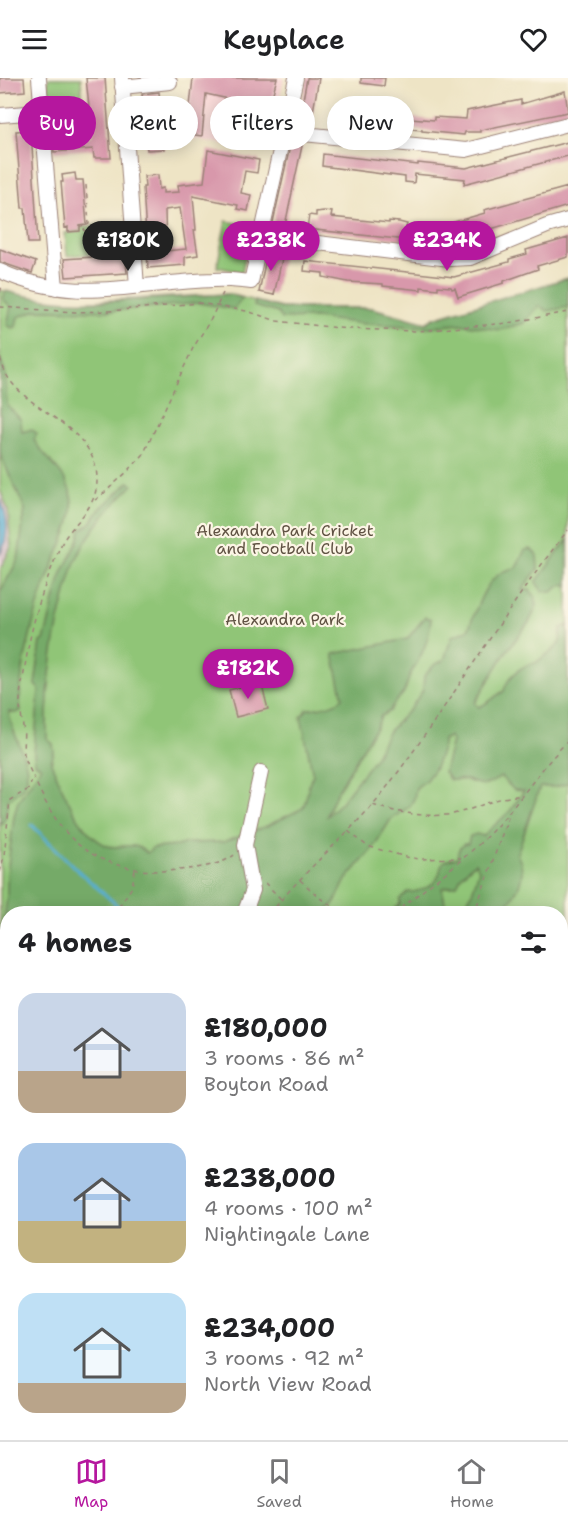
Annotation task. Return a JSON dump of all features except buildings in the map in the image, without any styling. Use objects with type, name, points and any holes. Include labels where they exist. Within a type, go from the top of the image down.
[{"type":"street","points":[[39,78],[40,96]]},
{"type":"street","points":[[292,96],[296,78]]},
{"type":"street","points":[[137,287],[122,82],[170,82]]},
{"type":"street","points":[[0,115],[18,116]]},
{"type":"street","points":[[315,135],[466,150],[568,124]]},
{"type":"street","points":[[45,150],[56,288]]},
{"type":"street","points":[[0,271],[24,281],[56,288],[88,290],[198,280],[251,282],[279,150]]},
{"type":"street","points":[[260,236],[450,259],[470,258],[547,226],[568,220]]},
{"type":"street","points":[[247,906],[253,890],[245,845],[261,772]]},
{"type":"path","points":[[86,185],[89,224],[84,229],[101,257]]},
{"type":"path","points":[[225,280],[224,291],[218,306],[196,342],[142,455],[109,489],[94,500],[85,515],[66,536],[40,597],[28,644],[19,700],[24,729],[24,753],[33,776],[50,812],[65,833],[82,848],[104,861],[135,869],[166,870],[228,861],[245,845]]},
{"type":"path","points":[[0,308],[75,312],[199,303],[247,311],[278,321],[348,329],[418,332],[508,323],[568,312]]},
{"type":"path","points":[[0,358],[11,382],[21,393],[79,436],[87,447],[97,474],[94,500]]},
{"type":"path","points":[[276,905],[386,789],[444,709],[522,591],[568,530]]},
{"type":"path","points":[[403,906],[462,858],[510,811],[568,741]]},
{"type":"path","points":[[0,873],[10,800],[29,789],[33,776]]},
{"type":"path","points":[[372,804],[387,810],[412,814],[454,814],[496,798],[521,795]]},
{"type":"path","points":[[477,906],[510,811]]},
{"type":"path","points":[[348,831],[367,846],[406,857],[462,858]]},
{"type":"path","points":[[118,906],[132,886],[135,869]]},
{"type":"path","points":[[300,880],[332,906]]},
{"type":"path","points":[[264,883],[281,899]]},
{"type":"shaded area","points":[[191,78],[284,78],[280,96],[210,96],[210,142],[198,139],[198,96],[189,96]]},
{"type":"shaded area","points":[[0,490],[8,510],[11,547],[0,570]]},
{"type":"green space","points":[[48,78],[81,78],[82,96],[48,96]]},
{"type":"green space","points":[[226,221],[251,226],[242,272],[217,267]]},
{"type":"green space","points":[[102,225],[104,253],[67,256],[65,233],[80,231],[80,227]]},
{"type":"green space","name":"Alexandra Park","points":[[568,278],[568,906],[0,906],[0,570],[11,547],[8,510],[0,490],[0,290],[30,298],[74,302],[229,294],[281,308],[372,308],[426,323],[434,318]]},
{"type":"green space","points":[[568,278],[568,307],[548,311],[539,306],[524,323],[499,330],[460,324],[430,327],[365,324],[315,318],[282,319],[278,313],[254,306],[255,301],[281,308],[372,308],[426,323],[434,318]]},
{"type":"green space","points":[[6,291],[32,297],[88,302],[229,294],[243,298],[234,309],[199,303],[109,311],[37,310],[18,317],[16,327],[12,328],[7,325],[11,307],[3,299]]},
{"type":"green space","points":[[0,358],[5,371],[7,405],[21,420],[22,432],[32,429],[37,434],[34,440],[63,476],[71,492],[72,510],[68,528],[34,621],[22,679],[21,711],[9,712],[24,758],[27,776],[24,786],[8,800],[5,819],[0,826],[0,592],[18,560],[25,509],[0,454]]},
{"type":"green space","points":[[129,482],[133,485],[95,528],[74,565],[62,607],[51,663],[47,739],[53,744],[54,752],[51,763],[80,822],[98,840],[108,846],[132,846],[147,853],[153,848],[187,843],[224,842],[267,826],[303,808],[313,775],[301,717],[307,709],[331,705],[343,698],[333,654],[407,639],[425,617],[431,619],[424,648],[404,692],[390,711],[381,716],[338,791],[327,816],[341,802],[374,759],[389,731],[411,708],[423,690],[424,676],[434,665],[444,660],[452,636],[468,630],[484,591],[490,583],[497,576],[516,568],[525,550],[531,549],[537,555],[538,569],[522,590],[530,590],[537,605],[530,621],[506,652],[475,703],[479,707],[504,691],[505,686],[516,672],[536,663],[555,649],[560,642],[561,628],[568,625],[568,783],[556,787],[540,787],[517,854],[522,870],[519,885],[506,906],[465,906],[479,870],[475,863],[462,875],[457,885],[442,888],[444,906],[398,906],[400,899],[407,892],[420,890],[436,881],[444,862],[457,858],[459,849],[464,844],[468,844],[470,836],[477,834],[483,836],[510,811],[524,791],[514,790],[501,777],[485,785],[465,780],[450,780],[444,772],[452,741],[450,736],[443,740],[435,768],[416,788],[414,799],[409,807],[391,819],[373,848],[346,880],[331,906],[6,906],[14,816],[18,801],[41,767],[35,763],[34,753],[39,689],[35,685],[41,642],[44,640],[62,573],[76,547],[81,530],[91,523],[100,509]]},
{"type":"green space","points":[[568,539],[568,586],[563,584],[552,592],[542,591],[536,582]]},
{"type":"water","points":[[0,499],[7,527],[0,555]]},
{"type":"waterway","points":[[32,825],[75,868],[118,906]]},
{"type":"park label","name":"Alexandra Park Cricket and Football Club","points":[[285,539]]}]
